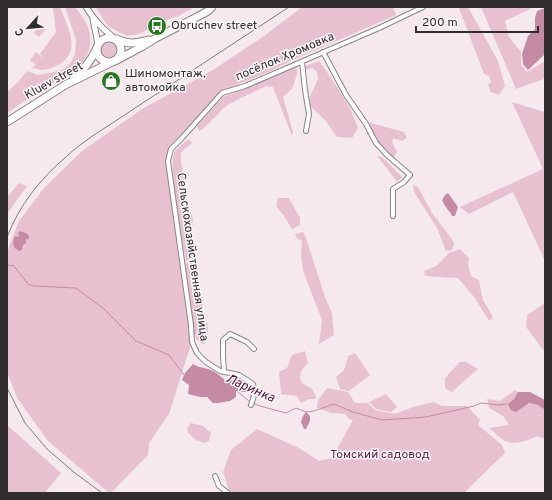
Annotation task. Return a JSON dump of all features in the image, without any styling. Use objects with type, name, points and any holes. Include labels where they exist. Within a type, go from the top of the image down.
[{"type":"main road","name":"Kluev street","points":[[7,122],[65,85],[115,61],[208,11],[212,7]]},
{"type":"main road","points":[[65,85],[86,68],[100,41],[105,38],[114,38],[125,43],[132,44],[156,38]]},
{"type":"main road","points":[[98,46],[98,55],[102,60],[108,62],[115,61],[121,55],[122,48],[120,42],[114,38]]},
{"type":"street","points":[[86,7],[100,26],[114,38]]},
{"type":"street","name":"посёлок Хромовка","points":[[171,149],[222,93],[245,86],[302,62],[423,7]]},
{"type":"street","points":[[93,18],[98,46]]},
{"type":"street","points":[[322,52],[376,143],[410,175],[404,182],[393,189],[393,216]]},
{"type":"street","points":[[302,62],[309,114],[306,131]]},
{"type":"street","name":"Сельскохозяйственная улица","points":[[171,149],[168,160],[191,325],[192,342],[197,353],[206,362],[220,371],[239,375],[253,384],[253,400],[251,405]]},
{"type":"street","points":[[224,372],[223,340],[230,334],[254,348]]},
{"type":"street","points":[[215,476],[219,486],[228,493]]},
{"type":"green space","points":[[53,7],[60,7],[66,22],[71,37],[72,45],[70,52],[67,58],[60,64],[53,67],[42,70],[32,68],[36,65],[30,60],[36,52],[42,57],[39,61],[43,57],[40,54],[56,32]]},
{"type":"green space","points":[[65,7],[75,7],[88,26],[90,43],[86,58],[64,77],[41,90],[7,113],[7,92],[27,71],[38,75],[50,73],[64,69],[71,62],[75,54],[76,40]]},
{"type":"green space","points":[[96,7],[194,7],[179,16],[169,19],[139,34],[127,36],[108,26]]},
{"type":"green space","points":[[302,7],[393,7],[396,15],[220,92],[182,135],[170,146],[166,158],[191,344],[169,414],[149,443],[148,455],[111,493],[109,493],[48,441],[17,398],[7,368],[7,255],[9,246],[19,221],[44,188],[82,151],[142,109],[213,70],[264,36]]},
{"type":"green space","points":[[468,7],[498,61],[505,86],[499,95],[491,92],[488,85],[491,82],[489,76],[484,74],[459,8]]},
{"type":"green space","points":[[481,7],[530,7],[530,9],[505,21],[509,37],[521,52],[521,65],[527,72],[545,61],[545,77],[541,80],[516,89]]},
{"type":"green space","points":[[41,24],[46,29],[39,37],[34,33]]},
{"type":"green space","points":[[109,41],[115,44],[118,50],[115,56],[109,59],[103,56],[100,50],[103,44]]},
{"type":"green space","points":[[319,61],[351,110],[358,128],[352,138],[337,137],[325,120],[307,103],[318,79],[317,72],[313,68],[305,70],[305,66]]},
{"type":"green space","points":[[297,67],[297,74],[292,89],[283,97],[293,132],[292,136],[273,87],[266,86],[226,106],[203,129],[199,131],[197,126],[223,97]]},
{"type":"green space","points":[[512,102],[545,112],[545,261],[513,192],[469,214],[460,207],[543,169]]},
{"type":"green space","points":[[371,123],[404,132],[407,138],[402,141],[393,138],[392,142],[397,152],[393,158],[376,139],[369,124]]},
{"type":"green space","points":[[189,139],[192,143],[181,152],[181,161],[186,195],[193,219],[191,239],[194,257],[186,261],[176,204],[173,158],[175,151]]},
{"type":"green space","points":[[377,156],[382,157],[402,177],[397,182],[390,172]]},
{"type":"green space","points":[[19,183],[27,186],[7,215],[7,197]]},
{"type":"green space","points":[[413,185],[418,187],[432,213],[454,243],[452,250],[446,251],[437,228],[414,192]]},
{"type":"green space","points":[[278,198],[289,198],[300,218],[300,225],[292,229],[276,206]]},
{"type":"green space","points":[[303,232],[332,313],[334,335],[319,344],[322,320],[303,271],[301,256],[302,240],[297,239],[295,234]]},
{"type":"green space","points":[[460,249],[469,258],[468,264],[471,276],[479,280],[483,300],[493,317],[489,321],[475,298],[458,278],[425,276],[424,271],[436,266],[449,253]]},
{"type":"green space","points":[[193,262],[199,290],[203,298],[202,314],[208,326],[204,345],[196,339],[194,333],[184,264]]},
{"type":"green space","points":[[545,303],[545,354],[526,327],[527,315]]},
{"type":"green space","points":[[305,351],[308,363],[301,371],[300,378],[302,383],[312,389],[316,396],[315,399],[309,399],[301,403],[297,396],[281,394],[279,372],[287,368],[292,355]]},
{"type":"green space","points":[[355,353],[370,375],[349,391],[340,389],[336,377],[344,370],[348,356]]},
{"type":"green space","points":[[460,362],[466,362],[478,369],[452,392],[445,388],[445,378]]},
{"type":"green space","name":"Томский садовод","points":[[327,388],[348,392],[355,403],[368,403],[375,410],[395,414],[413,407],[434,402],[442,406],[467,406],[480,420],[478,425],[502,445],[505,453],[464,493],[234,493],[229,490],[223,472],[231,450],[257,429],[299,448],[319,461],[332,458],[353,420],[349,419],[345,414],[332,413],[317,408],[318,400]]},
{"type":"green space","points":[[515,390],[518,392],[514,399],[516,411],[529,403],[538,405],[545,410],[545,439],[537,436],[521,442],[513,443],[503,440],[489,428],[509,425],[503,416],[489,408],[487,399],[500,401]]},
{"type":"green space","points":[[386,394],[397,407],[391,412],[376,409],[369,402]]},
{"type":"green space","points":[[191,423],[203,426],[211,433],[209,441],[204,443],[196,440],[188,433],[187,428]]},
{"type":"green space","points":[[7,425],[61,473],[45,493],[7,493]]},
{"type":"shaded area","points":[[545,8],[545,54],[528,70],[523,64],[522,54],[528,36],[535,29],[535,18],[537,11]]},
{"type":"shaded area","points":[[448,193],[458,207],[455,216],[452,216],[442,200]]},
{"type":"shaded area","points":[[20,231],[26,233],[29,236],[29,239],[26,239],[26,243],[23,245],[22,250],[19,251],[14,247],[13,242],[15,236],[19,237],[18,233]]},
{"type":"shaded area","points":[[193,364],[213,371],[225,380],[238,378],[244,380],[249,392],[241,392],[236,390],[236,397],[230,401],[218,403],[213,403],[207,397],[188,394],[189,385],[182,380],[185,373]]},
{"type":"shaded area","points":[[518,392],[530,392],[545,400],[545,410],[538,405],[529,403],[516,412],[511,410],[508,404],[514,399]]},
{"type":"shaded area","points":[[306,412],[310,416],[310,421],[306,429],[304,429],[301,422]]},
{"type":"waterway","name":"Ларинка","points":[[7,264],[10,266],[13,265],[28,284],[33,286],[76,288],[104,309],[136,341],[169,355],[184,375]]},
{"type":"waterway","name":"Ларинка","points":[[236,390],[250,402]]},
{"type":"waterway","name":"Ларинка","points":[[253,403],[286,413],[296,408],[306,412],[314,411],[334,404],[353,412],[382,420],[426,417],[481,403],[498,405],[507,404]]},
{"type":"railway","points":[[7,237],[18,214],[32,193],[48,174],[73,151],[91,137],[289,7]]},
{"type":"railway","points":[[7,388],[25,423],[47,449],[75,473],[102,493]]},
{"type":"place","name":"Obruchev street","points":[[157,26]]},
{"type":"place","name":"Шиномонтаж, автомойка","points":[[111,81]]}]
